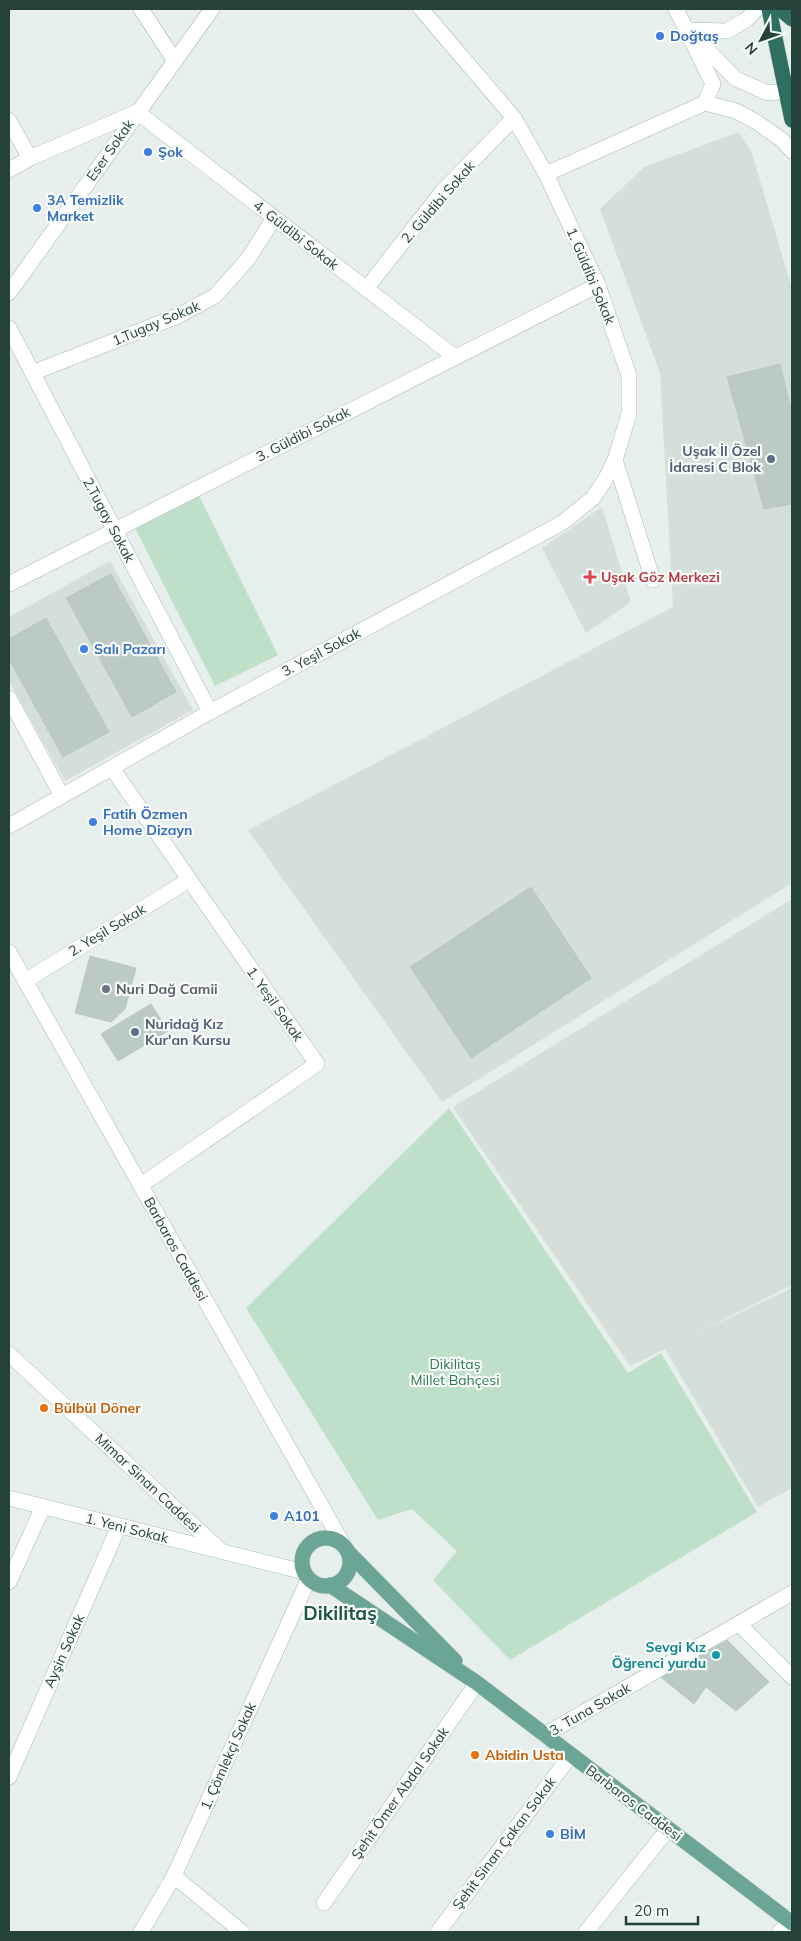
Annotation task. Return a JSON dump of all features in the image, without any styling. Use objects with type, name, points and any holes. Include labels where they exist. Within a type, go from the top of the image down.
[{"type":"highway","points":[[769,9],[789,90],[792,120]]},
{"type":"highway","points":[[780,9],[792,19]]},
{"type":"main road","points":[[327,1538],[336,1540],[477,1683],[330,1585],[315,1583],[307,1575],[302,1562],[304,1552],[310,1544],[327,1538]]},
{"type":"main road","points":[[330,1585],[342,1579],[347,1573],[350,1559],[346,1549]]},
{"type":"main road","name":"Barbaros Caddesi","points":[[477,1683],[788,1923]]},
{"type":"street","points":[[141,9],[175,61]]},
{"type":"street","name":"Eser Sokak","points":[[9,293],[212,9]]},
{"type":"street","name":"1. Güldibi Sokak","points":[[421,9],[514,118],[546,174],[598,285],[630,376],[629,414],[615,460]]},
{"type":"street","points":[[676,9],[713,84],[706,103]]},
{"type":"street","points":[[688,30],[727,31],[747,19],[757,9]]},
{"type":"street","points":[[688,30],[736,79],[768,93],[789,90]]},
{"type":"street","points":[[546,174],[706,103],[736,111],[758,122],[782,140],[792,151]]},
{"type":"street","points":[[9,170],[30,158],[137,112]]},
{"type":"street","name":"4. Güldibi Sokak","points":[[137,112],[455,357]]},
{"type":"street","name":"2. Güldibi Sokak","points":[[366,289],[441,194],[514,118]]},
{"type":"street","points":[[9,121],[30,158]]},
{"type":"street","name":"1.Tugay Sokak","points":[[32,373],[178,316],[215,296],[248,259],[274,218]]},
{"type":"street","name":"3. Güldibi Sokak","points":[[9,584],[598,285]]},
{"type":"street","name":"2.Tugay Sokak","points":[[9,328],[210,712]]},
{"type":"street","points":[[615,460],[653,580]]},
{"type":"street","name":"3. Yeşil Sokak","points":[[9,826],[210,712],[562,522],[593,498],[615,460]]},
{"type":"street","points":[[9,698],[62,796]]},
{"type":"street","name":"1. Yeşil Sokak","points":[[112,768],[317,1064],[140,1185]]},
{"type":"street","name":"2. Yeşil Sokak","points":[[25,980],[189,880]]},
{"type":"street","name":"Barbaros Caddesi","points":[[9,952],[346,1549]]},
{"type":"street","name":"Mimar Sinan Caddesi","points":[[9,1354],[221,1551]]},
{"type":"street","name":"1. Yeni Sokak","points":[[9,1498],[221,1551],[307,1575]]},
{"type":"street","points":[[9,1582],[43,1507]]},
{"type":"street","name":"Ayşin Sokak","points":[[9,1777],[119,1526]]},
{"type":"street","name":"1. Çömlekçi Sokak","points":[[141,1932],[174,1876],[307,1575]]},
{"type":"street","name":"3. Tuna Sokak","points":[[544,1735],[792,1594]]},
{"type":"street","points":[[739,1624],[792,1677]]},
{"type":"street","name":"Şehit Ömer Abdal Sokak","points":[[324,1903],[477,1683]]},
{"type":"street","name":"Şehit Sinan Çakan Sokak","points":[[438,1932],[570,1755]]},
{"type":"street","points":[[586,1932],[668,1829]]},
{"type":"street","points":[[174,1876],[242,1932]]},
{"type":"shaded area","points":[[739,132],[752,153],[792,289],[792,883],[442,1102],[248,830],[673,607],[660,373],[600,209],[644,167]]},
{"type":"shaded area","name":"Uşak Göz Merkezi","points":[[602,507],[631,602],[586,633],[542,548]]},
{"type":"shaded area","name":"Salı Pazarı","points":[[110,561],[193,710],[65,781],[9,681],[9,617]]},
{"type":"shaded area","points":[[792,899],[792,1285],[692,1335],[792,1288],[792,1488],[758,1507],[665,1349],[630,1366],[453,1107]]},
{"type":"green space","points":[[199,496],[278,655],[215,686],[135,528]]},
{"type":"green space","name":"Dikilitaş Millet Bahçesi","points":[[449,1108],[628,1373],[661,1353],[757,1512],[510,1660],[433,1580],[457,1551],[412,1509],[378,1520],[246,1308]]},
{"type":"building","name":"Uşak İl Özel İdaresi C Blok","points":[[780,364],[792,414],[792,504],[764,509],[727,377]]},
{"type":"building","points":[[111,574],[176,692],[132,717],[66,598]]},
{"type":"building","points":[[46,618],[109,732],[63,757],[9,659],[9,639]]},
{"type":"building","points":[[531,887],[591,978],[471,1058],[410,967]]},
{"type":"building","name":"Nuri Dağ Camii","points":[[90,956],[136,968],[125,1009],[111,1022],[75,1013]]},
{"type":"building","name":"Nuridağ Kız Kur'an Kursu","points":[[151,1004],[168,1031],[118,1061],[101,1034]]},
{"type":"building","name":"Sevgi Kız Öğrenci yurdu","points":[[723,1636],[769,1682],[736,1711],[706,1687],[694,1704],[657,1674]]},
{"type":"place","name":"Doğtaş","points":[[660,36]]},
{"type":"place","name":"Şok","points":[[148,152]]},
{"type":"place","name":"3A Temizlik Market","points":[[37,208]]},
{"type":"place","name":"Uşak İl Özel İdaresi C Blok","points":[[771,459]]},
{"type":"place","name":"Uşak Göz Merkezi","points":[[590,577]]},
{"type":"place","name":"Salı Pazarı","points":[[84,649]]},
{"type":"place","name":"Fatih Özmen Home Dizayn","points":[[93,822]]},
{"type":"place","name":"Nuri Dağ Camii","points":[[106,989]]},
{"type":"place","name":"Nuridağ Kız Kur'an Kursu","points":[[135,1032]]},
{"type":"place","name":"Bülbül Döner","points":[[44,1408]]},
{"type":"place","name":"A101","points":[[274,1516]]},
{"type":"place","name":"Sevgi Kız Öğrenci yurdu","points":[[716,1655]]},
{"type":"place","name":"Abidin Usta","points":[[475,1755]]},
{"type":"place","name":"BİM","points":[[550,1834]]},
{"type":"district","name":"Dikilitaş","points":[[340,1613]]}]
